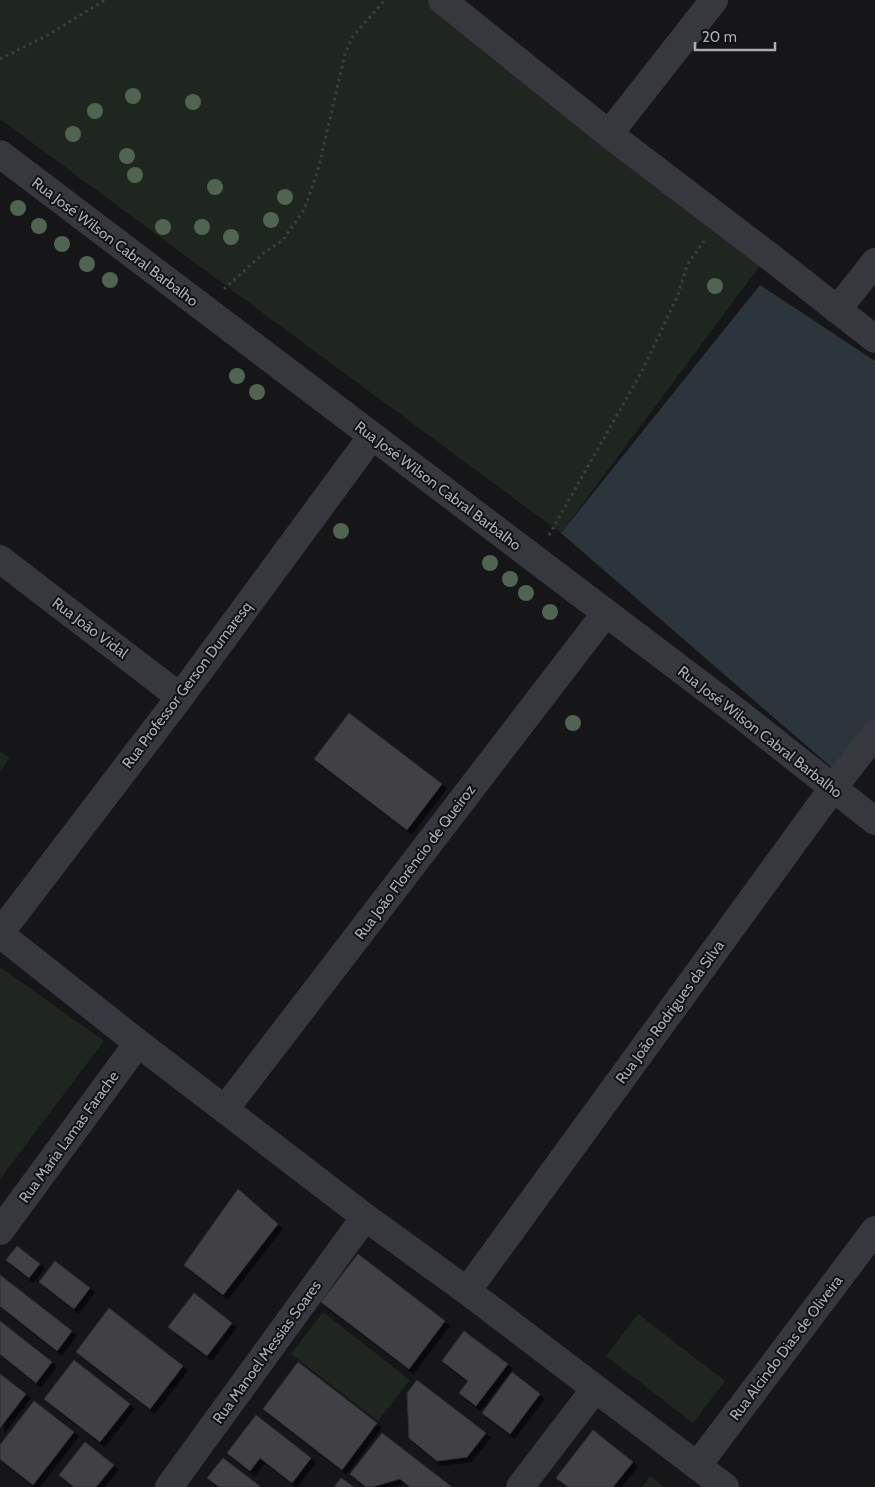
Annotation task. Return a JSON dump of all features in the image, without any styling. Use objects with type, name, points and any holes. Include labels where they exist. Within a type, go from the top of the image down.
[{"type":"street","points":[[442,0],[609,134],[720,217],[875,339]]},
{"type":"street","points":[[609,134],[714,0]]},
{"type":"street","name":"Rua José Wilson Cabral Barbalho","points":[[0,154],[605,614],[741,715],[875,820]]},
{"type":"street","points":[[837,310],[875,262]]},
{"type":"street","name":"Rua Professor Gerson Dumaresq","points":[[0,934],[180,697],[372,436]]},
{"type":"street","name":"Rua João Vidal","points":[[0,559],[180,697]]},
{"type":"street","name":"Rua João Florêncio de Queiroz","points":[[225,1109],[605,614]]},
{"type":"street","name":"Rua João Rodrigues da Silva","points":[[467,1291],[832,788],[875,734]]},
{"type":"street","points":[[0,934],[138,1043],[365,1217],[467,1291],[725,1487]]},
{"type":"street","name":"Rua Maria Lamas Farache","points":[[0,1230],[138,1043]]},
{"type":"street","name":"Rua Manoel Messias Soares","points":[[169,1487],[365,1217]]},
{"type":"street","name":"Rua Alcindo Dias de Oliveira","points":[[697,1466],[875,1230]]},
{"type":"street","points":[[520,1487],[595,1388]]},
{"type":"path","points":[[0,59],[48,35],[105,0]]},
{"type":"path","points":[[208,313],[227,286],[265,252],[283,240],[304,210],[318,170],[345,54],[353,36],[385,0]]},
{"type":"path","points":[[534,559],[642,372],[678,295],[688,264],[720,217]]},
{"type":"shaded area","points":[[0,0],[433,0],[768,255],[561,533],[0,119]]},
{"type":"shaded area","points":[[760,285],[875,361],[875,725],[838,773],[561,533]]},
{"type":"shaded area","points":[[0,751],[10,758],[0,771]]},
{"type":"shaded area","points":[[0,967],[104,1041],[0,1179]]},
{"type":"shaded area","points":[[323,1312],[410,1380],[378,1421],[291,1354]]},
{"type":"shaded area","points":[[638,1314],[725,1381],[693,1423],[606,1356]]},
{"type":"shaded area","points":[[650,1476],[665,1487],[642,1487]]},
{"type":"building","points":[[349,713],[442,784],[407,830],[314,759]]},
{"type":"building","points":[[238,1189],[278,1224],[223,1295],[184,1265]]},
{"type":"building","points":[[17,1246],[40,1264],[29,1278],[6,1260]]},
{"type":"building","points":[[358,1254],[445,1321],[409,1369],[321,1302]]},
{"type":"building","points":[[55,1261],[90,1288],[74,1309],[39,1282]]},
{"type":"building","points":[[0,1275],[72,1331],[57,1351],[0,1306]]},
{"type":"building","points":[[194,1293],[232,1323],[207,1356],[168,1327]]},
{"type":"building","points":[[109,1308],[183,1366],[150,1409],[76,1352]]},
{"type":"building","points":[[0,1321],[52,1362],[36,1383],[0,1354]]},
{"type":"building","points":[[464,1331],[508,1364],[476,1406],[459,1393],[468,1381],[442,1361]]},
{"type":"building","points":[[74,1360],[130,1404],[100,1442],[44,1399]]},
{"type":"building","points":[[298,1362],[377,1423],[342,1470],[263,1409]]},
{"type":"building","points":[[512,1372],[540,1394],[510,1434],[482,1413]]},
{"type":"building","points":[[0,1374],[26,1394],[0,1428]]},
{"type":"building","points":[[417,1380],[486,1433],[467,1457],[437,1461],[409,1438],[407,1393]]},
{"type":"building","points":[[34,1401],[74,1432],[33,1485],[0,1459],[0,1445]]},
{"type":"building","points":[[256,1415],[311,1458],[292,1483],[260,1458],[250,1471],[227,1453]]},
{"type":"building","points":[[593,1430],[633,1462],[613,1487],[568,1487],[556,1478]]},
{"type":"building","points":[[382,1433],[452,1487],[410,1487],[400,1479],[366,1487],[350,1474]]},
{"type":"building","points":[[85,1442],[114,1465],[96,1487],[74,1487],[59,1475]]},
{"type":"building","points":[[223,1458],[261,1487],[219,1487],[207,1478]]},
{"type":"building","points":[[341,1478],[354,1487],[334,1487]]}]
